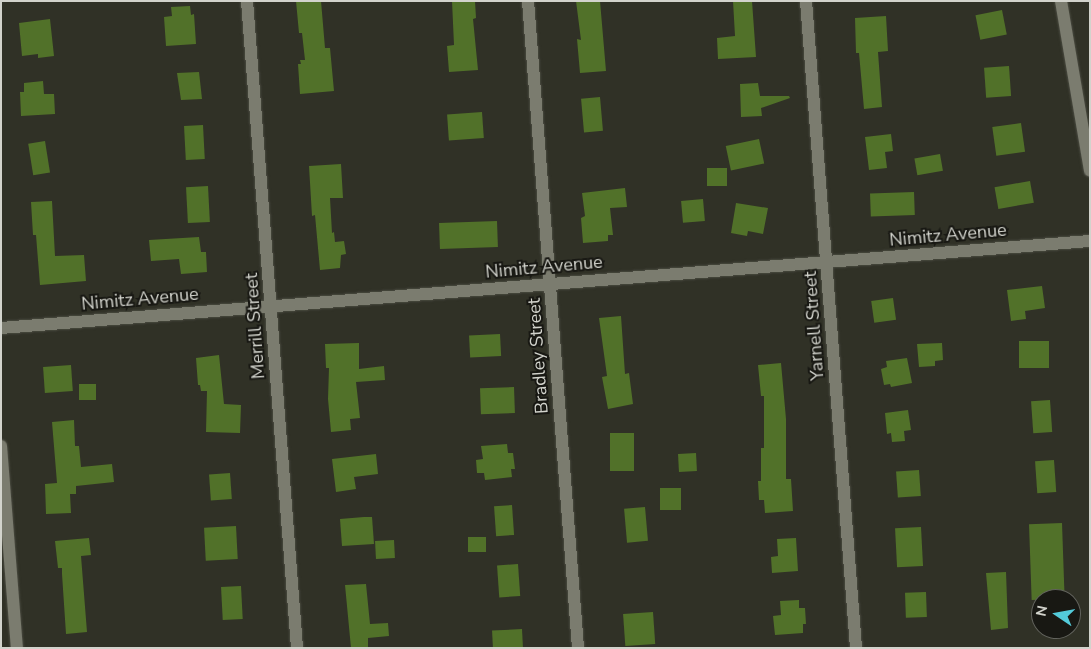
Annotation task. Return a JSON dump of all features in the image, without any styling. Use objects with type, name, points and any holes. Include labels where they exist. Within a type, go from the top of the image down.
[{"type":"street","name":"Merrill Street","points":[[247,1],[297,648]]},
{"type":"street","name":"Bradley Street","points":[[528,1],[578,648]]},
{"type":"street","name":"Yarnell Street","points":[[806,1],[856,648]]},
{"type":"street","points":[[1061,1],[1090,171]]},
{"type":"street","name":"Nimitz Avenue","points":[[1,328],[1090,241]]},
{"type":"street","points":[[1,446],[17,648]]},
{"type":"building","points":[[296,1],[321,1],[325,48],[330,48],[334,91],[300,94],[298,64],[301,64],[300,60],[305,60],[302,33],[299,33]]},
{"type":"building","points":[[452,1],[475,1],[476,18],[473,19],[478,70],[449,72],[447,46],[454,45]]},
{"type":"building","points":[[576,1],[600,1],[606,71],[580,73],[577,39],[581,40]]},
{"type":"building","points":[[733,1],[752,1],[756,57],[718,59],[717,38],[735,36]]},
{"type":"building","points":[[190,6],[191,15],[194,14],[196,44],[166,46],[164,17],[172,16],[171,7]]},
{"type":"building","points":[[1002,10],[1007,35],[980,40],[975,15]]},
{"type":"building","points":[[886,16],[888,51],[878,52],[882,107],[864,109],[859,53],[856,53],[855,18]]},
{"type":"building","points":[[50,19],[54,56],[38,58],[38,54],[22,56],[19,23]]},
{"type":"building","points":[[1009,66],[1011,96],[986,98],[984,68]]},
{"type":"building","points":[[199,72],[202,99],[181,100],[177,73]]},
{"type":"building","points":[[43,81],[44,94],[54,94],[55,114],[21,116],[20,92],[24,92],[24,83]]},
{"type":"building","points":[[758,83],[760,96],[789,96],[790,98],[761,108],[762,116],[741,117],[740,84]]},
{"type":"building","points":[[600,97],[603,131],[584,133],[581,99]]},
{"type":"building","points":[[482,112],[484,138],[449,140],[447,114]]},
{"type":"building","points":[[1021,123],[1025,152],[996,156],[992,127]]},
{"type":"building","points":[[203,125],[205,159],[186,160],[184,126]]},
{"type":"building","points":[[891,134],[893,151],[885,152],[887,168],[869,170],[865,137]]},
{"type":"building","points":[[759,139],[764,163],[731,171],[726,146]]},
{"type":"building","points":[[45,141],[50,173],[33,175],[28,144]]},
{"type":"building","points":[[940,154],[943,171],[917,175],[914,159]]},
{"type":"building","points":[[341,164],[343,198],[330,198],[332,233],[334,232],[335,242],[344,241],[346,254],[341,255],[340,268],[320,270],[315,215],[312,216],[309,166]]},
{"type":"building","points":[[707,168],[727,168],[727,186],[707,186]]},
{"type":"building","points":[[1030,181],[1034,203],[998,209],[995,187]]},
{"type":"building","points":[[208,186],[210,222],[188,223],[186,187]]},
{"type":"building","points":[[625,188],[627,207],[610,208],[613,235],[608,235],[608,241],[583,243],[581,218],[585,216],[582,193]]},
{"type":"building","points":[[914,192],[915,215],[871,217],[870,194]]},
{"type":"building","points":[[703,199],[705,221],[683,223],[681,201]]},
{"type":"building","points":[[52,201],[55,256],[84,255],[86,281],[40,285],[36,235],[33,235],[31,202]]},
{"type":"building","points":[[736,203],[768,208],[763,234],[748,231],[747,236],[731,233]]},
{"type":"building","points":[[497,221],[498,247],[440,249],[439,223]]},
{"type":"building","points":[[199,237],[201,252],[206,252],[207,272],[181,274],[179,259],[151,261],[149,240]]},
{"type":"building","points":[[1042,286],[1045,308],[1025,311],[1026,319],[1011,321],[1007,290]]},
{"type":"building","points":[[893,298],[896,320],[874,323],[871,301]]},
{"type":"building","points":[[621,316],[625,374],[629,373],[633,404],[608,409],[602,377],[607,376],[599,318]]},
{"type":"building","points":[[500,334],[501,356],[470,358],[469,336]]},
{"type":"building","points":[[1019,341],[1049,341],[1049,368],[1019,368]]},
{"type":"building","points":[[359,343],[359,369],[384,366],[385,380],[356,382],[360,418],[350,419],[351,430],[331,432],[328,399],[329,368],[326,368],[325,344]]},
{"type":"building","points":[[942,343],[943,360],[935,361],[935,366],[919,367],[917,344]]},
{"type":"building","points":[[219,355],[224,404],[241,405],[240,433],[206,432],[207,391],[201,391],[200,385],[198,385],[196,358]]},
{"type":"building","points":[[907,358],[912,383],[891,387],[890,384],[884,385],[881,369],[887,367],[886,361]]},
{"type":"building","points":[[781,363],[786,419],[786,479],[791,479],[793,511],[765,513],[764,500],[759,500],[758,481],[761,481],[761,448],[764,448],[764,396],[761,396],[758,365]]},
{"type":"building","points":[[71,365],[73,391],[45,393],[43,367]]},
{"type":"building","points":[[79,384],[96,384],[96,400],[79,400]]},
{"type":"building","points":[[514,387],[515,413],[481,414],[480,388]]},
{"type":"building","points":[[1050,400],[1052,432],[1033,433],[1031,401]]},
{"type":"building","points":[[908,410],[911,430],[904,431],[905,441],[892,442],[891,433],[887,434],[885,413]]},
{"type":"building","points":[[74,420],[75,446],[79,446],[81,467],[112,464],[114,482],[76,486],[76,494],[70,494],[71,513],[46,514],[45,484],[57,483],[52,422]]},
{"type":"building","points":[[610,433],[634,433],[634,471],[610,471]]},
{"type":"building","points":[[507,444],[508,453],[513,453],[515,469],[511,469],[512,477],[485,480],[484,473],[477,473],[476,460],[483,459],[481,446]]},
{"type":"building","points":[[696,453],[697,471],[679,472],[678,454]]},
{"type":"building","points":[[376,454],[378,474],[354,477],[356,489],[336,492],[332,459]]},
{"type":"building","points":[[1054,460],[1056,492],[1037,493],[1035,461]]},
{"type":"building","points":[[919,470],[921,496],[898,498],[896,472]]},
{"type":"building","points":[[230,473],[232,499],[211,500],[209,474]]},
{"type":"building","points":[[660,488],[681,488],[681,510],[660,510]]},
{"type":"building","points":[[512,505],[514,535],[496,536],[494,506]]},
{"type":"building","points":[[645,507],[648,541],[627,543],[624,509]]},
{"type":"building","points":[[372,517],[374,544],[342,546],[340,519]]},
{"type":"building","points":[[1062,523],[1064,589],[1031,589],[1029,524]]},
{"type":"building","points":[[236,526],[238,559],[206,561],[204,528]]},
{"type":"building","points":[[921,527],[923,566],[897,567],[895,528]]},
{"type":"building","points":[[468,537],[486,537],[486,552],[468,552]]},
{"type":"building","points":[[89,538],[91,555],[81,556],[87,632],[66,634],[62,568],[58,568],[55,541]]},
{"type":"building","points":[[796,538],[798,571],[772,573],[771,557],[778,556],[777,539]]},
{"type":"building","points":[[394,540],[395,558],[376,559],[375,541]]},
{"type":"building","points":[[518,564],[520,596],[499,597],[497,565]]},
{"type":"building","points":[[1006,572],[1008,628],[991,630],[986,573]]},
{"type":"building","points":[[366,584],[370,624],[388,623],[389,636],[368,638],[368,648],[351,648],[345,585]]},
{"type":"building","points":[[241,586],[243,619],[223,620],[221,587]]},
{"type":"building","points":[[926,592],[927,617],[906,618],[905,593]]},
{"type":"building","points":[[799,600],[799,608],[805,608],[806,624],[803,624],[803,633],[775,635],[773,616],[781,615],[780,601]]},
{"type":"building","points":[[653,612],[655,644],[625,646],[623,614]]},
{"type":"building","points":[[522,629],[523,648],[493,648],[492,631]]}]
